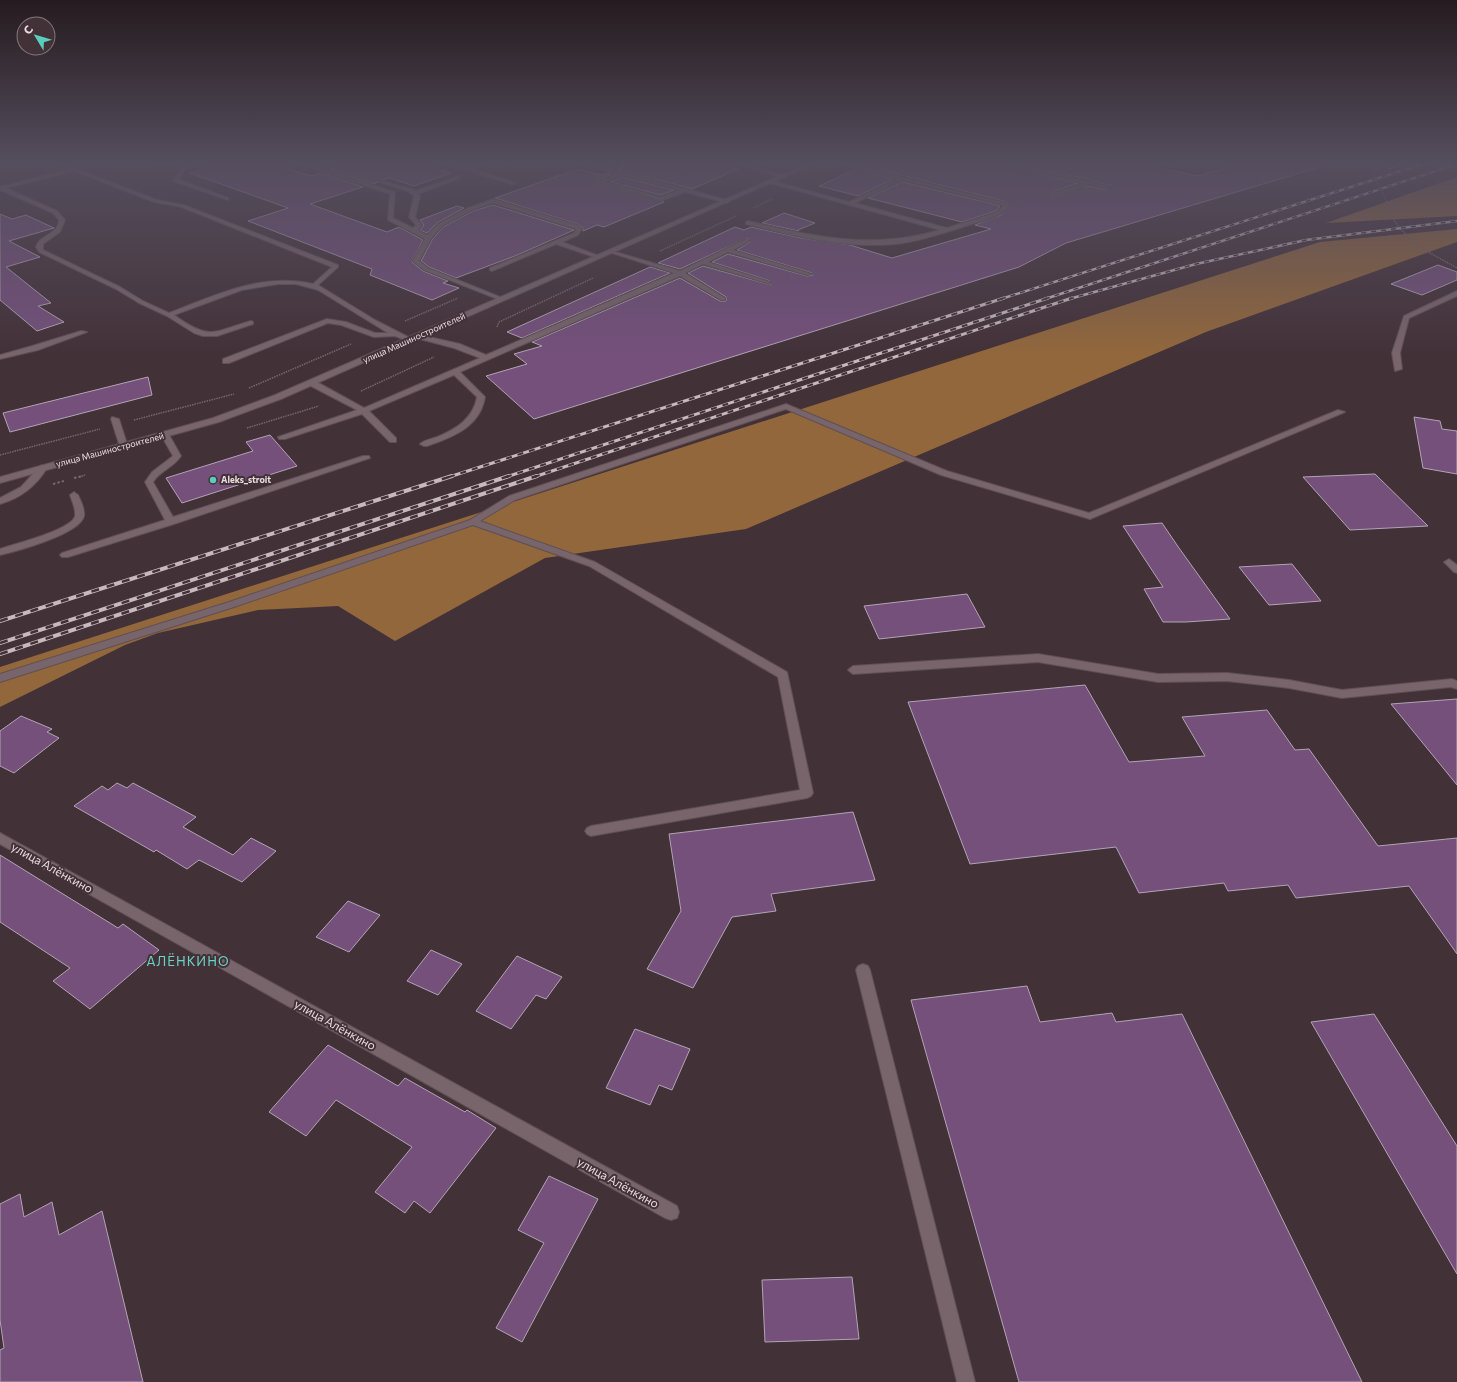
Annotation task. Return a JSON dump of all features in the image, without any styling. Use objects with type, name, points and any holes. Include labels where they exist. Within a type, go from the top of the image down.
[{"type":"main road","points":[[61,226],[60,229],[40,243],[39,247],[41,251],[118,288],[141,302],[169,315],[195,332],[206,335],[218,334],[252,323]]},
{"type":"main road","points":[[235,226],[336,266],[314,286]]},
{"type":"main road","points":[[405,226],[428,238]]},
{"type":"main road","points":[[414,231],[418,226]]},
{"type":"main road","points":[[439,226],[432,232],[416,261],[426,269],[502,299]]},
{"type":"main road","points":[[492,268],[579,232],[578,228],[573,226]]},
{"type":"main road","name":"улица Машиностроителей","points":[[0,480],[124,447],[238,413],[312,383],[668,226]]},
{"type":"main road","points":[[763,226],[802,236],[886,243],[905,241],[958,226]]},
{"type":"main road","points":[[934,226],[947,230]]},
{"type":"main road","points":[[282,437],[364,411],[484,357],[680,273],[746,241]]},
{"type":"main road","points":[[556,242],[599,257]]},
{"type":"main road","points":[[727,250],[809,274]]},
{"type":"main road","points":[[612,251],[680,273],[723,298]]},
{"type":"main road","points":[[702,262],[768,283]]},
{"type":"main road","points":[[169,315],[232,291],[259,284],[286,282],[314,286],[394,334],[410,340]]},
{"type":"main road","points":[[1398,369],[1396,353],[1406,317],[1457,293]]},
{"type":"main road","points":[[226,361],[327,321],[339,321],[374,336],[394,334]]},
{"type":"main road","points":[[0,357],[35,348],[83,332]]},
{"type":"main road","points":[[419,336],[457,346],[484,357]]},
{"type":"main road","points":[[424,444],[458,429],[476,415],[481,406],[481,397],[455,370]]},
{"type":"main road","points":[[312,383],[364,411],[393,440]]},
{"type":"main road","points":[[0,678],[233,604],[473,522],[512,498],[786,406],[944,473],[1090,516],[1341,412]]},
{"type":"main road","points":[[116,419],[124,447]]},
{"type":"main road","points":[[165,435],[177,456],[171,464],[156,473],[149,482],[171,522]]},
{"type":"main road","points":[[65,554],[171,522],[366,458]]},
{"type":"main road","points":[[0,501],[28,488],[35,481],[43,468]]},
{"type":"main road","points":[[0,552],[63,531],[73,525],[79,520],[81,514],[74,495]]},
{"type":"main road","points":[[473,522],[592,564],[783,675],[807,793],[591,832]]},
{"type":"main road","points":[[1449,562],[1457,570]]},
{"type":"main road","points":[[853,670],[1038,658],[1158,678],[1226,677],[1289,684],[1342,694],[1452,683],[1457,685]]},
{"type":"main road","name":"улица Алёнкино","points":[[0,838],[671,1212]]},
{"type":"main road","points":[[863,970],[966,1382]]},
{"type":"path","points":[[641,261],[714,226]]},
{"type":"path","points":[[1399,226],[1414,244],[1457,268]]},
{"type":"path","points":[[497,328],[499,322],[597,276]]},
{"type":"shaded area","points":[[1457,229],[1457,242],[1206,332],[746,529],[545,558],[395,641],[338,606],[258,610],[158,633],[125,645],[0,707],[0,667],[1320,242]]},
{"type":"building","points":[[0,226],[51,226],[54,228],[9,241],[40,257],[6,267],[51,303],[38,306],[64,322],[37,331],[0,300]]},
{"type":"building","points":[[262,226],[372,226],[387,232],[399,227],[423,240],[412,262],[423,271],[448,281],[443,283],[459,288],[432,300],[370,275],[372,269]]},
{"type":"building","points":[[423,226],[434,226],[427,233],[420,230]]},
{"type":"building","points":[[563,226],[574,230],[515,256],[456,278],[429,267],[421,261],[432,240],[443,227]]},
{"type":"building","points":[[581,226],[594,226],[583,231],[583,228]]},
{"type":"building","points":[[778,226],[807,226],[798,230],[799,231]]},
{"type":"building","points":[[981,226],[1121,226],[1066,243],[1019,267],[534,419],[486,376],[527,364],[514,354],[542,346],[532,342],[680,278],[720,301],[726,301],[726,297],[688,273],[703,266],[771,285],[770,281],[712,262],[728,254],[807,276],[813,275],[812,273],[737,250],[750,242],[747,238],[680,269],[658,263],[735,227],[744,230],[751,227],[801,238],[850,245],[892,258],[991,229]]},
{"type":"building","points":[[1438,265],[1457,272],[1457,280],[1422,295],[1391,284]]},
{"type":"building","points":[[650,267],[670,273],[522,338],[507,332]]},
{"type":"building","points":[[148,377],[152,395],[10,432],[3,413]]},
{"type":"building","points":[[1414,417],[1440,421],[1442,429],[1457,431],[1457,474],[1423,468]]},
{"type":"building","points":[[270,435],[297,466],[182,503],[166,478],[253,451],[246,442]]},
{"type":"building","points":[[1375,474],[1428,526],[1350,530],[1303,477]]},
{"type":"building","points":[[1162,523],[1230,619],[1163,622],[1144,589],[1163,587],[1123,526]]},
{"type":"building","points":[[1292,564],[1321,601],[1269,605],[1239,567]]},
{"type":"building","points":[[967,594],[985,627],[879,639],[864,606]]},
{"type":"building","points":[[1085,685],[1129,762],[1205,756],[1182,717],[1267,710],[1295,750],[1309,749],[1378,846],[1457,838],[1457,954],[1409,886],[1296,898],[1288,885],[1228,891],[1224,883],[1139,893],[1116,847],[970,864],[908,702]]},
{"type":"building","points":[[1457,699],[1457,785],[1391,704]]},
{"type":"building","points":[[21,716],[52,729],[47,732],[59,738],[14,773],[0,766],[0,731]]},
{"type":"building","points":[[117,783],[127,788],[133,783],[196,817],[183,827],[233,855],[251,838],[276,851],[242,882],[199,860],[187,869],[156,850],[154,852],[74,806],[102,786],[108,790]]},
{"type":"building","points":[[853,812],[875,880],[771,894],[776,911],[732,917],[693,988],[647,969],[681,911],[669,834]]},
{"type":"building","points":[[0,855],[118,928],[123,924],[159,950],[90,1009],[53,981],[70,968],[0,922]]},
{"type":"building","points":[[348,901],[380,915],[349,952],[316,937]]},
{"type":"building","points":[[431,950],[462,964],[438,995],[407,981]]},
{"type":"building","points":[[517,956],[562,977],[546,999],[536,995],[511,1029],[476,1011]]},
{"type":"building","points":[[1027,986],[1040,1022],[1112,1013],[1116,1022],[1182,1014],[1362,1382],[1019,1382],[911,1000]]},
{"type":"building","points":[[1374,1014],[1457,1146],[1457,1274],[1311,1022]]},
{"type":"building","points":[[635,1029],[690,1049],[672,1090],[659,1085],[650,1105],[606,1088]]},
{"type":"building","points":[[328,1045],[398,1086],[405,1078],[465,1112],[467,1110],[496,1128],[430,1213],[414,1201],[405,1213],[375,1192],[412,1147],[336,1100],[306,1136],[269,1112]]},
{"type":"building","points":[[549,1176],[598,1199],[522,1342],[496,1328],[544,1243],[518,1230]]},
{"type":"building","points":[[20,1194],[24,1217],[52,1202],[59,1235],[102,1211],[143,1382],[0,1382],[0,1350],[4,1348],[0,1320],[0,1204]]},
{"type":"building","points":[[852,1277],[859,1339],[765,1342],[762,1280]]},
{"type":"railway","points":[[1001,299],[1228,226]]},
{"type":"railway","points":[[1045,299],[1266,226]]},
{"type":"railway","points":[[1069,299],[1196,264],[1306,240],[1413,226]]},
{"type":"railway","points":[[449,477],[1004,298]]},
{"type":"railway","points":[[506,477],[1048,298]]},
{"type":"railway","points":[[534,477],[1072,298]]},
{"type":"railway","points":[[0,621],[452,476]]},
{"type":"railway","points":[[0,643],[509,476]]},
{"type":"railway","points":[[0,654],[537,476]]},
{"type":"place","name":"Aleks_stroit","points":[[213,480]]},
{"type":"district","name":"АЛЁНКИНО","points":[[188,961]]}]
